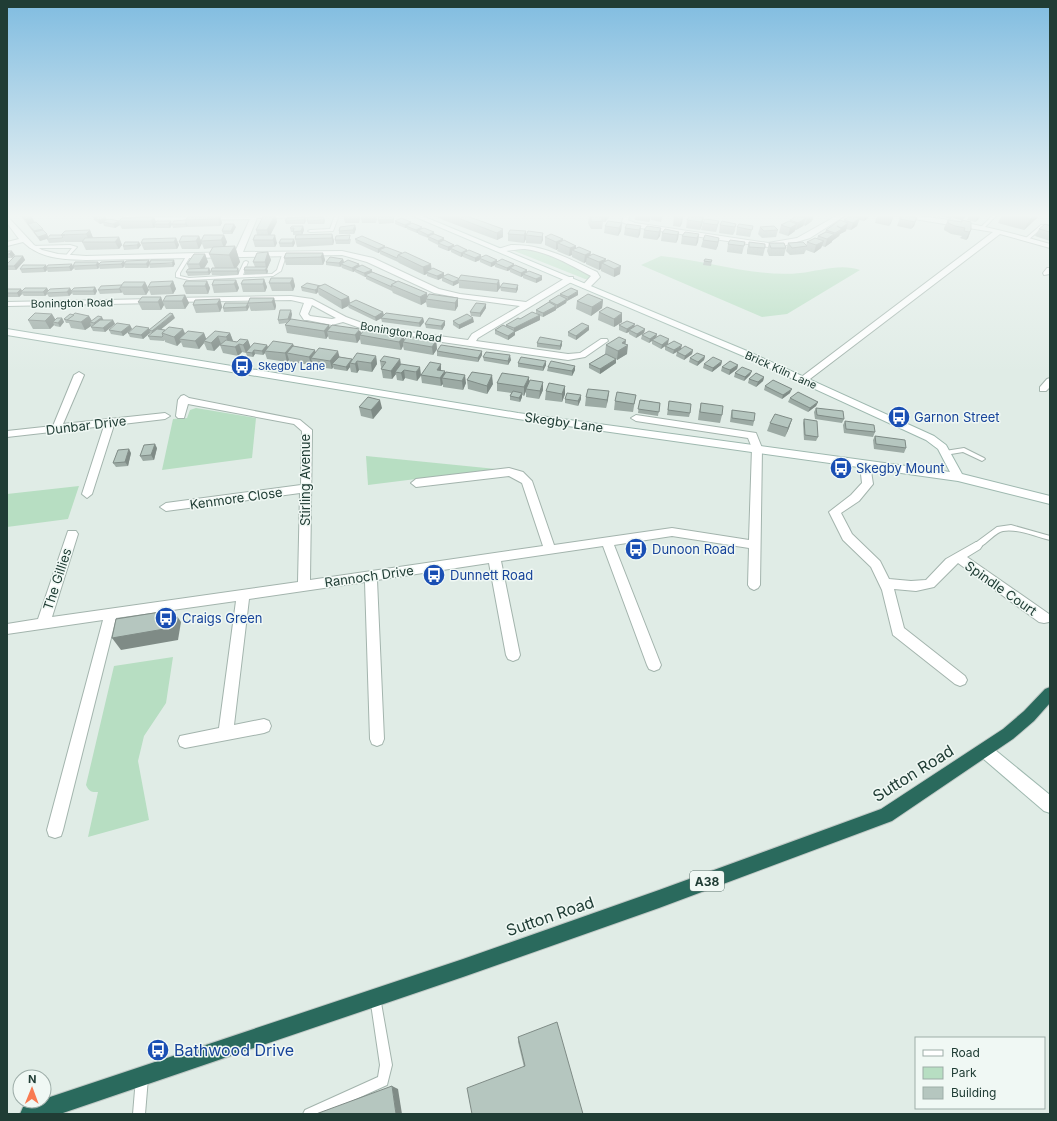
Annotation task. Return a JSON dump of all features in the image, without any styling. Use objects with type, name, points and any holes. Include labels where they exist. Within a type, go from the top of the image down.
[{"type":"highway","name":"Sutton Road","points":[[30,1114],[645,904],[886,815],[944,778],[984,750],[1029,716],[1050,693]]},
{"type":"street","points":[[386,267],[437,291],[460,296],[526,304]]},
{"type":"street","name":"Brick Kiln Lane","points":[[540,267],[804,380],[930,438],[937,442],[945,453],[958,477]]},
{"type":"street","points":[[580,267],[594,274],[596,277],[586,286]]},
{"type":"street","points":[[804,380],[951,267]]},
{"type":"street","points":[[470,343],[475,336],[526,304],[570,280]]},
{"type":"street","name":"Bonington Road","points":[[7,304],[276,297],[310,301],[343,319],[372,329],[568,357],[582,355],[604,341]]},
{"type":"street","points":[[310,301],[304,314],[307,318],[332,322],[343,319]]},
{"type":"street","name":"Skegby Lane","points":[[7,332],[518,416],[958,477],[1050,500]]},
{"type":"street","points":[[57,428],[79,375]]},
{"type":"street","points":[[1043,389],[1050,381]]},
{"type":"street","name":"Stirling Avenue","points":[[181,416],[184,399],[297,422],[303,425],[307,430],[304,586]]},
{"type":"street","name":"Dunbar Drive","points":[[7,434],[165,416]]},
{"type":"street","points":[[636,418],[752,435],[757,448],[754,585]]},
{"type":"street","points":[[87,494],[110,422]]},
{"type":"street","points":[[865,465],[868,484],[856,498],[835,512],[847,537],[876,564],[885,583],[898,631],[960,680]]},
{"type":"street","points":[[416,483],[509,472],[519,475],[527,481],[550,550]]},
{"type":"street","name":"Kenmore Close","points":[[166,507],[306,488]]},
{"type":"street","name":"Rannoch Drive","points":[[7,629],[672,532],[755,545]]},
{"type":"street","name":"The Gillies","points":[[43,624],[72,534]]},
{"type":"street","points":[[606,542],[654,665]]},
{"type":"street","name":"Spindle Court","points":[[885,583],[907,586],[926,585],[937,580],[943,569],[958,557],[976,546]]},
{"type":"street","name":"Spindle Court","points":[[958,557],[1044,618]]},
{"type":"street","points":[[494,558],[513,655]]},
{"type":"street","points":[[371,576],[377,739]]},
{"type":"street","points":[[226,733],[243,594]]},
{"type":"street","points":[[55,830],[111,614]]},
{"type":"street","points":[[185,741],[264,726]]},
{"type":"street","points":[[984,750],[1050,805]]},
{"type":"lane","points":[[181,267],[178,273],[178,277],[186,279],[273,275],[279,271],[280,267]]},
{"type":"lane","points":[[240,277],[244,267]]},
{"type":"lane","points":[[945,453],[964,450],[982,459]]},
{"type":"lane","points":[[976,546],[1005,528],[1011,527],[1050,538]]},
{"type":"lane","points":[[309,1114],[383,1081],[386,1065],[375,997]]},
{"type":"lane","points":[[139,1114],[142,1076]]},
{"type":"green space","points":[[556,267],[576,267],[590,274],[592,279],[585,279]]},
{"type":"green space","points":[[646,267],[729,267],[783,274],[835,267],[848,267],[860,270],[787,314],[762,317]]},
{"type":"green space","points":[[196,408],[256,418],[252,458],[162,470],[173,419],[187,418],[190,410]]},
{"type":"green space","points":[[366,456],[496,469],[368,485]]},
{"type":"green space","points":[[79,486],[68,519],[7,527],[7,494]]},
{"type":"green space","points":[[173,657],[166,703],[144,736],[138,761],[149,820],[88,837],[98,792],[91,791],[86,785],[114,666]]},
{"type":"building","points":[[21,267],[44,267],[43,268],[20,269]]},
{"type":"building","points":[[245,267],[267,267],[265,270],[244,270]]},
{"type":"building","points":[[357,267],[367,267],[372,270],[364,273],[354,269]]},
{"type":"building","points":[[521,267],[527,270],[521,273],[510,268]]},
{"type":"building","points":[[209,268],[208,272],[186,272],[188,269]]},
{"type":"building","points":[[212,268],[238,268],[237,271],[211,271]]},
{"type":"building","points":[[433,268],[444,273],[437,276],[426,272]]},
{"type":"building","points":[[529,271],[542,276],[536,279],[523,274]]},
{"type":"building","points":[[372,272],[397,282],[391,285],[392,287],[365,275]]},
{"type":"building","points":[[448,274],[460,279],[453,282],[442,277]]},
{"type":"building","points":[[461,275],[499,280],[497,284],[458,280]]},
{"type":"building","points":[[271,278],[293,278],[290,283],[269,283]]},
{"type":"building","points":[[264,279],[263,284],[241,284],[243,280]]},
{"type":"building","points":[[214,280],[236,280],[234,284],[212,285]]},
{"type":"building","points":[[173,281],[170,286],[148,287],[151,282]]},
{"type":"building","points":[[186,281],[207,281],[205,286],[183,286]]},
{"type":"building","points":[[398,281],[427,293],[420,297],[391,285]]},
{"type":"building","points":[[124,282],[145,282],[142,287],[120,287]]},
{"type":"building","points":[[307,283],[321,286],[317,287],[318,288],[315,290],[301,287]]},
{"type":"building","points":[[503,283],[518,285],[516,289],[500,287]]},
{"type":"building","points":[[325,284],[349,297],[341,300],[317,287]]},
{"type":"building","points":[[122,285],[119,289],[98,290],[101,286]]},
{"type":"building","points":[[95,287],[93,291],[71,291],[74,288]]},
{"type":"building","points":[[25,288],[47,288],[43,292],[21,292]]},
{"type":"building","points":[[70,288],[67,292],[46,293],[50,289]]},
{"type":"building","points":[[571,288],[578,291],[568,297],[560,294]]},
{"type":"building","points":[[7,289],[21,289],[17,293],[7,293]]},
{"type":"building","points":[[429,294],[458,298],[455,303],[426,299]]},
{"type":"building","points":[[588,294],[603,300],[592,307],[577,301]]},
{"type":"building","points":[[185,295],[182,301],[163,301],[166,296]]},
{"type":"building","points":[[559,295],[567,299],[557,305],[549,301]]},
{"type":"building","points":[[142,297],[161,297],[158,302],[138,302]]},
{"type":"building","points":[[250,298],[274,298],[272,302],[248,303]]},
{"type":"building","points":[[220,299],[217,304],[193,305],[195,300]]},
{"type":"building","points":[[356,300],[383,312],[375,317],[348,304]]},
{"type":"building","points":[[549,302],[556,306],[543,313],[536,310]]},
{"type":"building","points":[[225,303],[248,303],[246,307],[223,308]]},
{"type":"building","points":[[476,303],[486,304],[480,313],[470,312]]},
{"type":"building","points":[[607,307],[622,313],[614,319],[599,312]]},
{"type":"building","points":[[280,310],[291,310],[288,319],[278,320]]},
{"type":"building","points":[[532,312],[540,315],[514,328],[506,325],[518,318],[520,319]]},
{"type":"building","points":[[35,313],[52,314],[45,321],[28,320]]},
{"type":"building","points":[[75,313],[89,316],[81,322],[67,320]]},
{"type":"building","points":[[170,313],[173,314],[152,331],[149,330]]},
{"type":"building","points":[[386,313],[423,318],[419,323],[381,318]]},
{"type":"building","points":[[70,314],[74,315],[67,320],[64,319]]},
{"type":"building","points":[[467,314],[473,318],[459,325],[453,321]]},
{"type":"building","points":[[98,316],[102,317],[94,323],[90,322]]},
{"type":"building","points":[[57,318],[62,318],[58,323],[53,322]]},
{"type":"building","points":[[429,318],[445,321],[441,326],[425,324]]},
{"type":"building","points":[[291,319],[329,325],[324,331],[285,325]]},
{"type":"building","points":[[100,320],[113,320],[103,328],[91,327]]},
{"type":"building","points":[[627,321],[635,324],[627,329],[619,325]]},
{"type":"building","points":[[117,323],[130,325],[121,332],[109,330]]},
{"type":"building","points":[[582,323],[589,326],[576,336],[568,332]]},
{"type":"building","points":[[332,325],[360,329],[355,335],[327,331]]},
{"type":"building","points":[[503,325],[515,331],[508,336],[495,330]]},
{"type":"building","points":[[637,325],[645,329],[637,334],[629,330]]},
{"type":"building","points":[[136,326],[149,328],[141,335],[128,333]]},
{"type":"building","points":[[169,327],[183,329],[174,337],[162,333]]},
{"type":"building","points":[[157,329],[165,330],[162,333],[162,337],[148,336]]},
{"type":"building","points":[[364,330],[404,336],[399,342],[360,335]]},
{"type":"building","points":[[188,331],[204,333],[195,341],[179,339]]},
{"type":"building","points":[[215,331],[230,333],[226,337],[218,336],[211,343],[204,341]]},
{"type":"building","points":[[649,331],[657,334],[650,339],[642,335]]},
{"type":"building","points":[[660,335],[669,339],[662,345],[652,340]]},
{"type":"building","points":[[407,336],[436,341],[432,347],[403,342]]},
{"type":"building","points":[[540,337],[562,341],[560,346],[537,343]]},
{"type":"building","points":[[619,337],[626,340],[622,343],[628,345],[618,351],[606,345]]},
{"type":"building","points":[[240,339],[248,340],[243,345],[239,344],[235,347],[220,345],[226,340],[237,342]]},
{"type":"building","points":[[273,341],[293,344],[285,353],[265,351]]},
{"type":"building","points":[[674,341],[682,345],[674,350],[665,346]]},
{"type":"building","points":[[254,343],[267,345],[262,351],[254,350],[252,353],[246,352]]},
{"type":"building","points":[[441,345],[482,351],[478,358],[437,351]]},
{"type":"building","points":[[293,346],[315,350],[309,357],[287,353]]},
{"type":"building","points":[[685,346],[693,350],[685,356],[677,352]]},
{"type":"building","points":[[319,348],[338,351],[330,361],[311,358]]},
{"type":"building","points":[[486,352],[510,355],[508,361],[483,357]]},
{"type":"building","points":[[357,353],[376,356],[371,363],[357,361],[355,364],[350,363]]},
{"type":"building","points":[[697,353],[705,356],[698,362],[690,358]]},
{"type":"building","points":[[606,354],[616,359],[600,369],[589,364]]},
{"type":"building","points":[[384,356],[400,359],[391,371],[381,369],[386,362],[380,361]]},
{"type":"building","points":[[339,357],[352,359],[346,367],[332,364]]},
{"type":"building","points":[[521,357],[546,361],[543,367],[518,363]]},
{"type":"building","points":[[713,357],[722,361],[713,368],[704,364]]},
{"type":"building","points":[[551,361],[575,366],[572,371],[548,367]]},
{"type":"building","points":[[730,361],[738,365],[730,370],[722,367]]},
{"type":"building","points":[[430,362],[441,364],[437,370],[445,371],[440,378],[421,375]]},
{"type":"building","points":[[401,364],[420,367],[416,372],[404,370],[401,373],[395,372]]},
{"type":"building","points":[[742,367],[752,371],[745,377],[735,373]]},
{"type":"building","points":[[446,372],[465,375],[462,381],[442,378]]},
{"type":"building","points":[[472,372],[492,375],[487,386],[467,380]]},
{"type":"building","points":[[502,373],[529,377],[524,387],[497,383]]},
{"type":"building","points":[[756,373],[764,377],[758,382],[749,379]]},
{"type":"building","points":[[530,380],[543,382],[540,391],[526,389]]},
{"type":"building","points":[[773,380],[792,389],[783,395],[765,386]]},
{"type":"building","points":[[549,383],[565,386],[562,394],[546,391]]},
{"type":"building","points":[[588,389],[609,391],[607,400],[586,397]]},
{"type":"building","points":[[513,391],[522,393],[519,398],[510,396]]},
{"type":"building","points":[[617,392],[636,395],[634,404],[615,401]]},
{"type":"building","points":[[798,392],[818,402],[810,408],[790,398]]},
{"type":"building","points":[[567,393],[581,395],[578,401],[565,399]]},
{"type":"building","points":[[368,397],[380,400],[371,410],[359,407]]},
{"type":"building","points":[[640,400],[660,403],[659,412],[638,409]]},
{"type":"building","points":[[669,401],[691,404],[690,413],[668,410]]},
{"type":"building","points":[[701,403],[723,406],[722,415],[700,412]]},
{"type":"building","points":[[816,408],[843,411],[844,419],[817,415]]},
{"type":"building","points":[[732,410],[755,413],[754,421],[732,418]]},
{"type":"building","points":[[775,414],[792,419],[788,428],[770,423]]},
{"type":"building","points":[[804,419],[817,421],[818,437],[805,435]]},
{"type":"building","points":[[845,421],[874,425],[875,432],[846,429]]},
{"type":"building","points":[[875,436],[905,440],[906,448],[876,444]]},
{"type":"building","points":[[155,444],[151,455],[140,456],[144,445]]},
{"type":"building","points":[[129,449],[125,462],[113,463],[118,450]]},
{"type":"building","points":[[173,610],[170,628],[112,638],[116,619]]},
{"type":"building","points":[[557,1022],[583,1114],[472,1114],[467,1088],[525,1066],[518,1037]]},
{"type":"building","points":[[392,1086],[396,1114],[316,1114]]},
{"type":"place","name":"Skegby Lane","points":[[242,366]]},
{"type":"place","name":"Garnon Street","points":[[899,417]]},
{"type":"place","name":"Skegby Mount","points":[[841,468]]},
{"type":"place","name":"Dunoon Road","points":[[636,549]]},
{"type":"place","name":"Dunnett Road","points":[[434,575]]},
{"type":"place","name":"Craigs Green","points":[[166,618]]},
{"type":"place","name":"Bathwood Drive","points":[[158,1050]]}]
